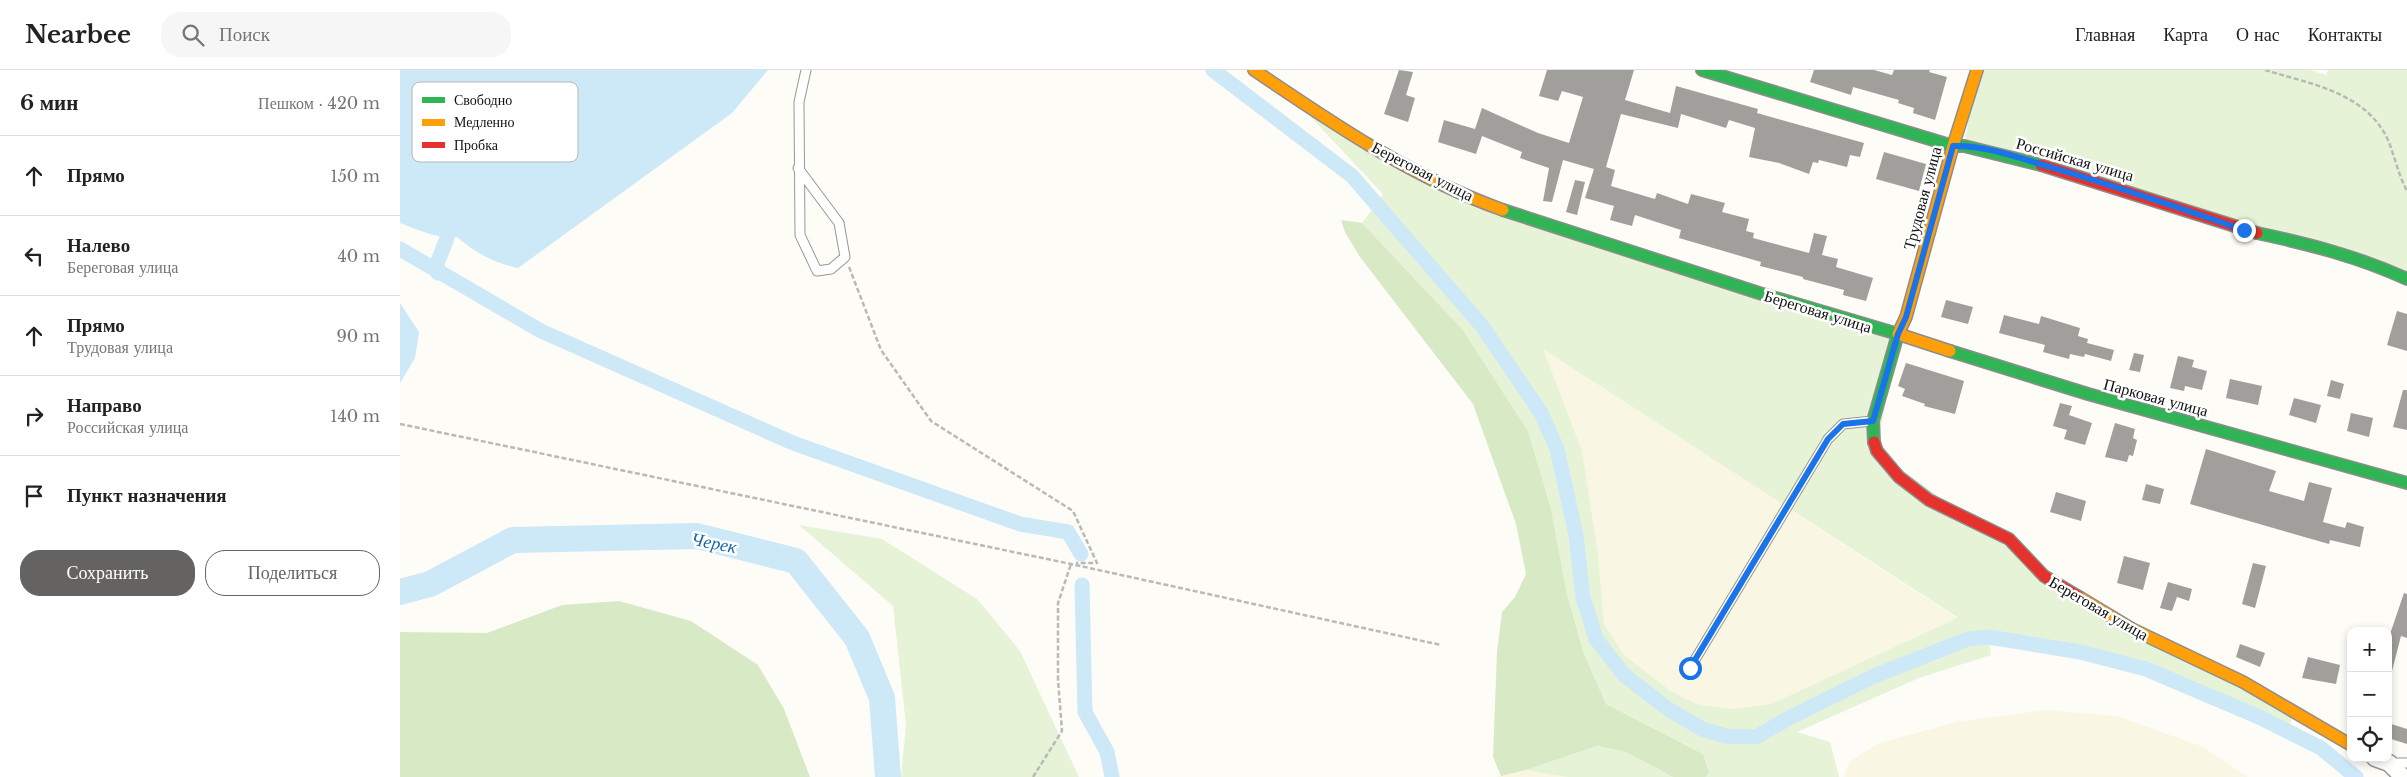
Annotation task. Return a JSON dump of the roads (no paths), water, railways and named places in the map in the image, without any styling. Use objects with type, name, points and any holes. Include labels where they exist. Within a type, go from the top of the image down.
[{"type":"street","name":"Береговая улица","points":[[1254,70],[1291,96],[1380,150],[1460,192],[1537,221],[1795,305],[1898,334],[1873,421],[1873,440],[1877,451],[1899,477],[1929,500],[2009,539],[2044,576],[2132,629],[2243,682],[2347,743]]},
{"type":"street","name":"Российская улица","points":[[1702,70],[1953,146],[1964,146],[2027,160],[2159,201],[2244,230],[2321,247],[2376,265],[2407,279]]},
{"type":"street","name":"Трудовая улица","points":[[1898,334],[1906,317],[1953,146],[1977,70]]},
{"type":"street","name":"Парковая улица","points":[[1898,334],[1981,363],[2122,405],[2407,483]]},
{"type":"street","points":[[2383,762],[2404,777]]},
{"type":"lane","points":[[798,168],[839,223],[845,257],[831,269],[817,270],[800,236],[798,168],[799,102],[806,70]]},
{"type":"lane","points":[[1690,668],[1828,439],[1843,424],[1873,421]]},
{"type":"lane","points":[[2392,761],[2407,762]]},
{"type":"water","points":[[400,70],[768,70],[732,113],[518,268],[486,257],[457,237],[435,235],[400,223]]},
{"type":"water","points":[[400,303],[419,332],[415,358],[400,383]]},
{"type":"waterway","points":[[1213,70],[1352,176],[1482,326],[1541,413],[1557,449],[1576,535],[1583,597],[1596,639],[1624,675],[1668,709],[1702,729],[1725,736],[1756,737],[1787,719],[1874,676],[1968,639],[1989,637],[2080,652],[2146,669],[2259,717],[2321,748],[2356,777]]},
{"type":"waterway","points":[[438,273],[437,264],[447,238]]},
{"type":"waterway","points":[[400,249],[541,331],[793,443],[1020,524],[1068,532],[1081,554]]},
{"type":"waterway","name":"Черек","points":[[400,592],[430,584],[513,540],[697,536],[796,561],[857,638],[882,698],[888,777]]},
{"type":"waterway","points":[[1082,585],[1085,712],[1107,752],[1112,777]]}]
